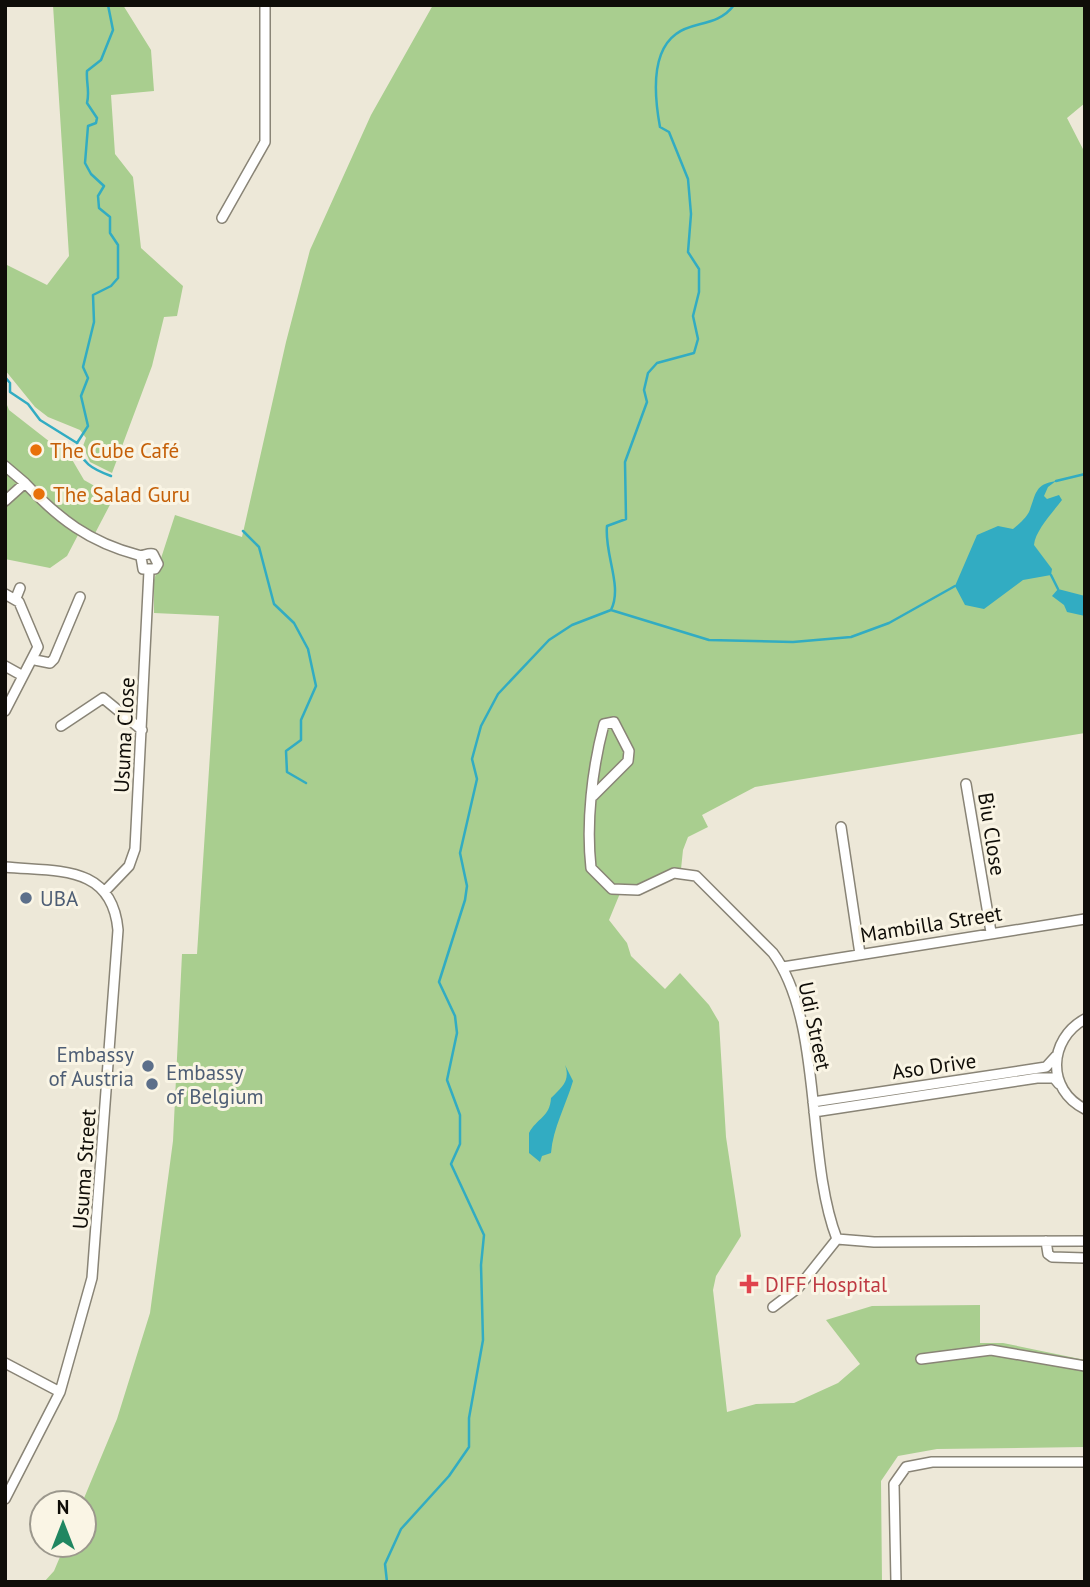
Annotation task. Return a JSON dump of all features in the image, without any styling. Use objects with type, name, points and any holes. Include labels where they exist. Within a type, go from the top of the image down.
[{"type":"street","points":[[222,218],[264,142],[265,5]]},
{"type":"street","points":[[5,466],[64,522],[141,557],[153,554],[158,564],[149,571],[140,563],[141,557]]},
{"type":"street","points":[[5,501],[25,483]]},
{"type":"street","name":"Usuma Close","points":[[106,890],[129,866],[135,849],[149,571]]},
{"type":"street","points":[[16,598],[20,588]]},
{"type":"street","points":[[5,594],[16,598],[38,647],[35,660],[23,676],[5,711]]},
{"type":"street","points":[[35,660],[50,663],[54,659],[80,597]]},
{"type":"street","points":[[5,666],[23,676]]},
{"type":"street","points":[[61,726],[103,698],[142,730]]},
{"type":"street","points":[[614,722],[629,751],[628,761],[593,796],[603,727],[614,722]]},
{"type":"street","name":"Biu Close","points":[[966,784],[990,932]]},
{"type":"street","name":"Udi Street","points":[[593,796],[589,848],[591,868],[612,889],[638,890],[674,873],[696,876],[759,936],[783,967],[800,1025],[828,1204],[837,1239]]},
{"type":"street","points":[[841,827],[860,954]]},
{"type":"street","points":[[5,867],[78,875],[106,890]]},
{"type":"street","name":"Usuma Street","points":[[5,1499],[60,1392],[84,1312],[97,1236],[118,930],[114,906],[106,890]]},
{"type":"street","name":"Mambilla Street","points":[[783,967],[1085,919]]},
{"type":"street","points":[[1085,1019],[1063,1038],[1056,1056],[1059,1084],[1071,1100],[1085,1109]]},
{"type":"street","name":"Aso Drive","points":[[813,1107],[1046,1067],[1056,1056]]},
{"type":"street","name":"Aso Drive","points":[[813,1107],[1037,1077],[1054,1078],[1059,1084]]},
{"type":"street","points":[[773,1307],[798,1288],[837,1239],[874,1242],[1085,1241]]},
{"type":"street","points":[[1046,1241],[1048,1254],[1052,1257],[1085,1258]]},
{"type":"street","points":[[922,1359],[991,1350],[1085,1366]]},
{"type":"street","points":[[5,1363],[60,1392]]},
{"type":"street","points":[[896,1582],[894,1484],[906,1467],[932,1462],[1085,1462]]},
{"type":"green space","points":[[53,5],[123,5],[151,50],[154,91],[111,95],[115,154],[133,177],[141,248],[183,286],[177,316],[164,317],[152,366],[112,473],[90,462],[83,446],[86,438],[80,430],[48,417],[35,407],[5,370],[5,264],[47,285],[69,256]]},
{"type":"green space","points":[[433,5],[1085,5],[1085,103],[1067,118],[1085,153],[1085,733],[755,787],[702,815],[708,827],[688,837],[683,850],[681,869],[666,872],[641,883],[623,886],[609,920],[627,943],[631,956],[665,989],[680,973],[709,1005],[719,1022],[726,1137],[741,1236],[716,1276],[713,1290],[727,1412],[756,1404],[794,1403],[838,1383],[860,1364],[826,1320],[872,1306],[980,1305],[980,1343],[1003,1343],[1085,1360],[1085,1447],[937,1449],[898,1456],[881,1481],[882,1582],[44,1582],[54,1571],[59,1559],[98,1559],[98,1489],[88,1489],[117,1419],[150,1313],[173,1141],[182,954],[197,954],[219,616],[154,613],[154,580],[175,515],[242,537],[286,342],[310,250],[371,115]]},
{"type":"green space","points":[[5,400],[9,410],[50,442],[67,451],[84,480],[114,497],[91,541],[78,535],[67,556],[50,568],[5,559]]},
{"type":"water","points":[[1056,481],[1048,487],[1044,496],[1047,499],[1059,495],[1062,500],[1041,528],[1034,545],[1052,569],[1051,575],[1023,580],[984,609],[965,605],[955,586],[977,535],[998,526],[1013,529],[1028,514],[1040,488]]},
{"type":"water","points":[[1058,589],[1085,596],[1085,616],[1067,612],[1064,605],[1052,596]]},
{"type":"water","points":[[565,1065],[573,1081],[557,1126],[551,1153],[542,1156],[540,1162],[529,1153],[529,1133],[546,1113],[551,1098],[564,1084],[567,1076]]},
{"type":"waterway","points":[[77,443],[88,426],[81,396],[88,378],[83,367],[94,322],[93,295],[111,286],[118,278],[118,245],[110,233],[110,217],[99,208],[98,196],[104,186],[91,174],[85,163],[88,126],[96,123],[97,118],[87,103],[87,71],[101,60],[113,30],[108,5]]},
{"type":"waterway","points":[[387,1582],[385,1564],[401,1529],[449,1476],[469,1447],[469,1418],[483,1340],[481,1265],[484,1235],[451,1164],[460,1144],[460,1115],[447,1080],[457,1033],[455,1016],[439,982],[465,900],[467,886],[460,853],[477,779],[472,759],[481,726],[498,694],[549,640],[572,625],[611,610],[615,591],[607,526],[626,519],[625,462],[647,402],[644,390],[648,373],[657,363],[694,353],[698,339],[693,316],[699,292],[699,269],[688,252],[691,214],[688,179],[669,132],[660,127],[656,91],[658,65],[668,42],[676,34],[720,17],[734,5]]},
{"type":"waterway","points":[[5,377],[10,383],[10,392],[28,404],[40,420],[77,443],[81,456],[88,464],[111,476]]},
{"type":"waterway","points":[[1056,481],[1085,474]]},
{"type":"waterway","points":[[243,531],[259,547],[274,604],[294,623],[308,649],[316,686],[301,720],[301,740],[286,751],[287,772],[306,783]]},
{"type":"waterway","points":[[1051,575],[1058,589]]},
{"type":"waterway","points":[[611,610],[709,640],[793,642],[851,637],[889,623],[955,586]]},
{"type":"place","name":"The Cube Café","points":[[36,450]]},
{"type":"place","name":"The Salad Guru","points":[[39,494]]},
{"type":"place","name":"UBA","points":[[26,898]]},
{"type":"place","name":"Embassy of Austria","points":[[148,1066]]},
{"type":"place","name":"Embassy of Belgium","points":[[152,1084]]},
{"type":"place","name":"DIFF Hospital","points":[[749,1284]]}]
